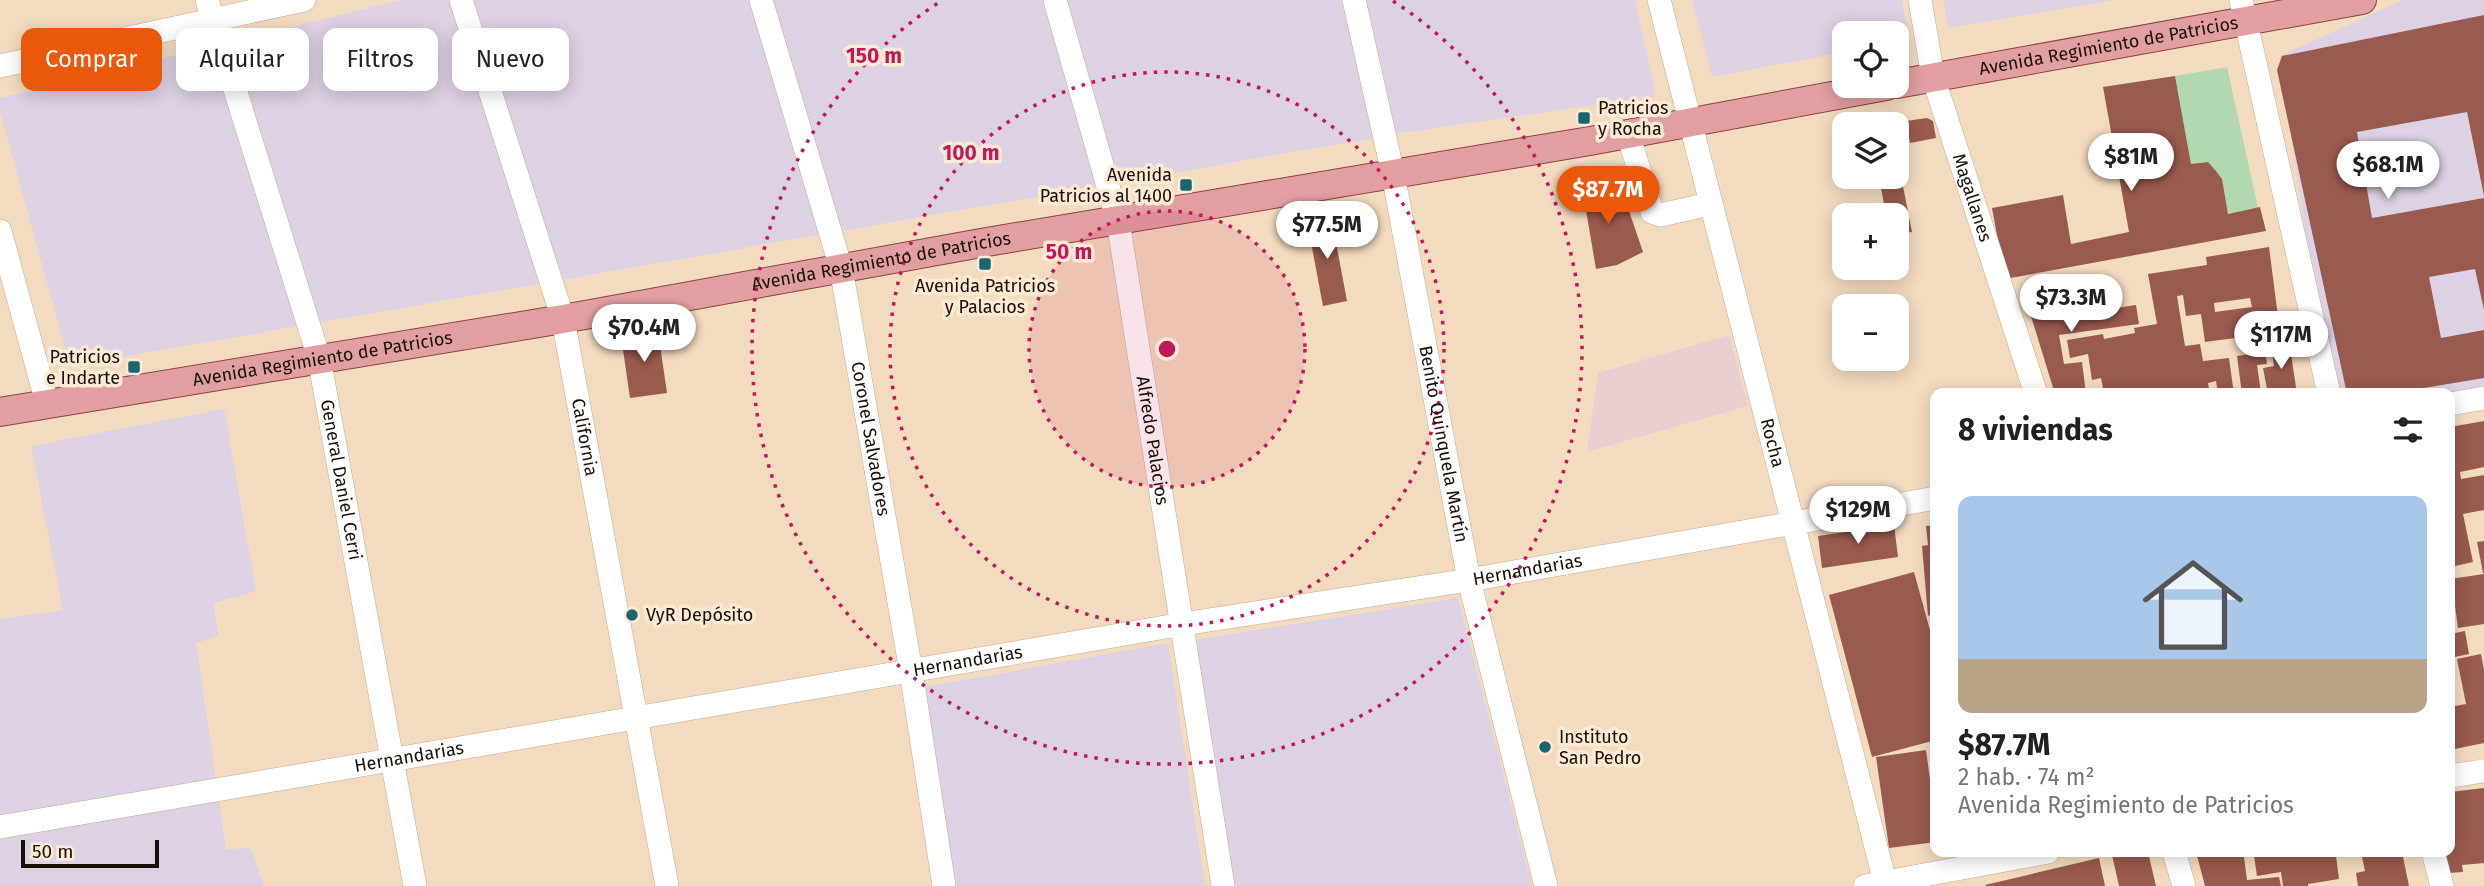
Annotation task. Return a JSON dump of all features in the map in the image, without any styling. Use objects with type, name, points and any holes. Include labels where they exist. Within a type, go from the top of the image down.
[{"type":"main road","name":"Avenida Regimiento de Patricios","points":[[1909,82],[2243,10],[2362,0]]},
{"type":"main road","name":"Avenida Regimiento de Patricios","points":[[0,412],[563,319],[841,268],[1628,134],[1832,96]]},
{"type":"street","points":[[0,66],[210,11],[304,0]]},
{"type":"street","name":"California","points":[[461,0],[563,319],[667,886]]},
{"type":"street","name":"Coronel Salvadores","points":[[761,0],[841,268],[911,671],[944,886]]},
{"type":"street","name":"Alfredo Palacios","points":[[1055,0],[1118,221],[1223,886]]},
{"type":"street","name":"Benito Quinquela Martín","points":[[1354,0],[1393,174],[1469,580],[1546,886]]},
{"type":"street","name":"Rocha","points":[[1658,0],[1791,523],[1879,885]]},
{"type":"street","name":"Magallanes","points":[[1920,0],[1933,77],[2034,388]]},
{"type":"street","points":[[2243,10],[2328,388]]},
{"type":"street","name":"General Daniel Cerri","points":[[210,11],[319,358],[415,886]]},
{"type":"street","points":[[1628,134],[1652,212],[1661,215],[1709,204]]},
{"type":"street","points":[[0,231],[47,403]]},
{"type":"street","points":[[2455,403],[2484,398]]},
{"type":"street","name":"Hernandarias","points":[[0,827],[1183,624],[1469,580],[1930,499]]},
{"type":"street","points":[[2455,775],[2484,771]]},
{"type":"street","points":[[1879,885],[2022,857]]},
{"type":"street","points":[[2176,857],[2185,886]]},
{"type":"street","points":[[2434,857],[2442,886]]},
{"type":"shaded area","points":[[402,0],[1635,0],[1656,96],[1401,133],[70,366],[0,112],[0,98],[29,91],[162,91],[162,59],[176,55],[176,91],[309,91],[309,28],[287,28]]},
{"type":"shaded area","points":[[1692,0],[1902,0],[1906,21],[1832,21],[1832,54],[1712,77]]},
{"type":"shaded area","points":[[1943,0],[2113,0],[1948,28]]},
{"type":"shaded area","points":[[2403,0],[2484,0],[2484,389],[2455,393],[2455,388],[2327,388],[2280,56]]},
{"type":"shaded area","points":[[1729,335],[1748,406],[1587,452],[1598,373]]},
{"type":"shaded area","points":[[224,409],[256,591],[214,603],[218,636],[196,643],[226,849],[251,848],[264,886],[0,886],[0,619],[63,610],[31,446]]},
{"type":"shaded area","points":[[1458,598],[1532,886],[1228,886],[1188,641]]},
{"type":"shaded area","points":[[1168,643],[1205,886],[947,886],[914,689]]},
{"type":"green space","points":[[2227,67],[2258,208],[2228,214],[2223,186],[2214,168],[2208,162],[2191,164],[2175,76]]},
{"type":"building","points":[[2484,15],[2484,196],[2467,112],[2357,132],[2372,218],[2484,198],[2484,310],[2475,269],[2429,277],[2441,338],[2484,330],[2484,378],[2424,388],[2346,388],[2277,70],[2282,56]]},
{"type":"building","points":[[2175,76],[2191,164],[2208,162],[2222,179],[2228,214],[2260,207],[2266,231],[2005,279],[1992,208],[2063,195],[2071,244],[2129,232],[2103,87]]},
{"type":"building","points":[[1927,118],[1933,121],[1936,138],[1910,143],[1909,121]]},
{"type":"building","points":[[1601,171],[1608,216],[1628,208],[1643,252],[1617,265],[1596,269],[1580,175]]},
{"type":"building","points":[[1881,189],[1904,189],[1906,203],[1884,203]]},
{"type":"building","points":[[1331,216],[1347,301],[1323,306],[1307,221]]},
{"type":"building","points":[[2269,247],[2280,332],[2205,342],[2201,314],[2186,316],[2183,295],[2177,296],[2185,346],[2200,344],[2203,361],[2229,358],[2233,388],[2217,388],[2216,381],[2208,383],[2209,388],[2103,388],[2101,378],[2092,380],[2088,354],[2070,358],[2067,340],[2103,334],[2104,339],[2135,333],[2134,328],[2157,324],[2148,274],[2207,265],[2206,257]],"holes":[[[2250,298],[2252,307],[2215,312],[2214,303]]]},
{"type":"building","points":[[2080,293],[2083,313],[2136,305],[2139,324],[2059,335],[2064,364],[2082,362],[2085,388],[2053,388],[2026,300]]},
{"type":"building","points":[[658,331],[667,393],[630,398],[621,336]]},
{"type":"building","points":[[2289,341],[2296,388],[2267,388],[2263,368],[2274,366],[2271,344]]},
{"type":"building","points":[[2265,352],[2267,364],[2257,365],[2260,388],[2241,388],[2237,356]]},
{"type":"building","points":[[2484,421],[2484,467],[2460,472],[2461,479],[2484,475],[2484,510],[2463,514],[2473,562],[2455,566],[2455,426]]},
{"type":"building","points":[[1894,525],[1898,557],[1822,568],[1818,536]]},
{"type":"building","points":[[1926,526],[1930,526],[1928,616],[1922,546],[1928,545]]},
{"type":"building","points":[[2484,541],[2484,573],[2483,573],[2477,542]]},
{"type":"building","points":[[1914,572],[1930,630],[1930,742],[1872,757],[1829,595]]},
{"type":"building","points":[[2484,574],[2484,624],[2458,628],[2455,578]]},
{"type":"building","points":[[2465,631],[2469,654],[2455,657],[2455,633]]},
{"type":"building","points":[[2481,654],[2484,670],[2484,743],[2455,749],[2455,706],[2466,704],[2457,659]]},
{"type":"building","points":[[1926,750],[1930,779],[1930,843],[1889,848],[1876,757]]},
{"type":"building","points":[[2484,788],[2484,863],[2462,865],[2463,872],[2448,873],[2446,857],[2455,857],[2455,791]]},
{"type":"building","points":[[2112,857],[2149,857],[2156,886],[2119,886]]},
{"type":"building","points":[[2197,857],[2244,857],[2247,880],[2279,877],[2281,886],[2205,886]]},
{"type":"building","points":[[2254,857],[2336,857],[2339,879],[2308,886],[2283,886],[2281,872],[2257,876]]},
{"type":"building","points":[[2362,857],[2403,857],[2409,886],[2358,886],[2356,873],[2365,871]]},
{"type":"building","points":[[2099,858],[2105,886],[1985,885]]},
{"type":"place","name":"Patricios y Rocha","points":[[1584,118]]},
{"type":"place","name":"Avenida Patricios al 1400","points":[[1186,185]]},
{"type":"place","name":"Avenida Patricios y Palacios","points":[[985,264]]},
{"type":"place","name":"Patricios e Indarte","points":[[134,367]]},
{"type":"place","name":"VyR Depósito","points":[[632,615]]},
{"type":"place","name":"Instituto San Pedro","points":[[1545,747]]}]
